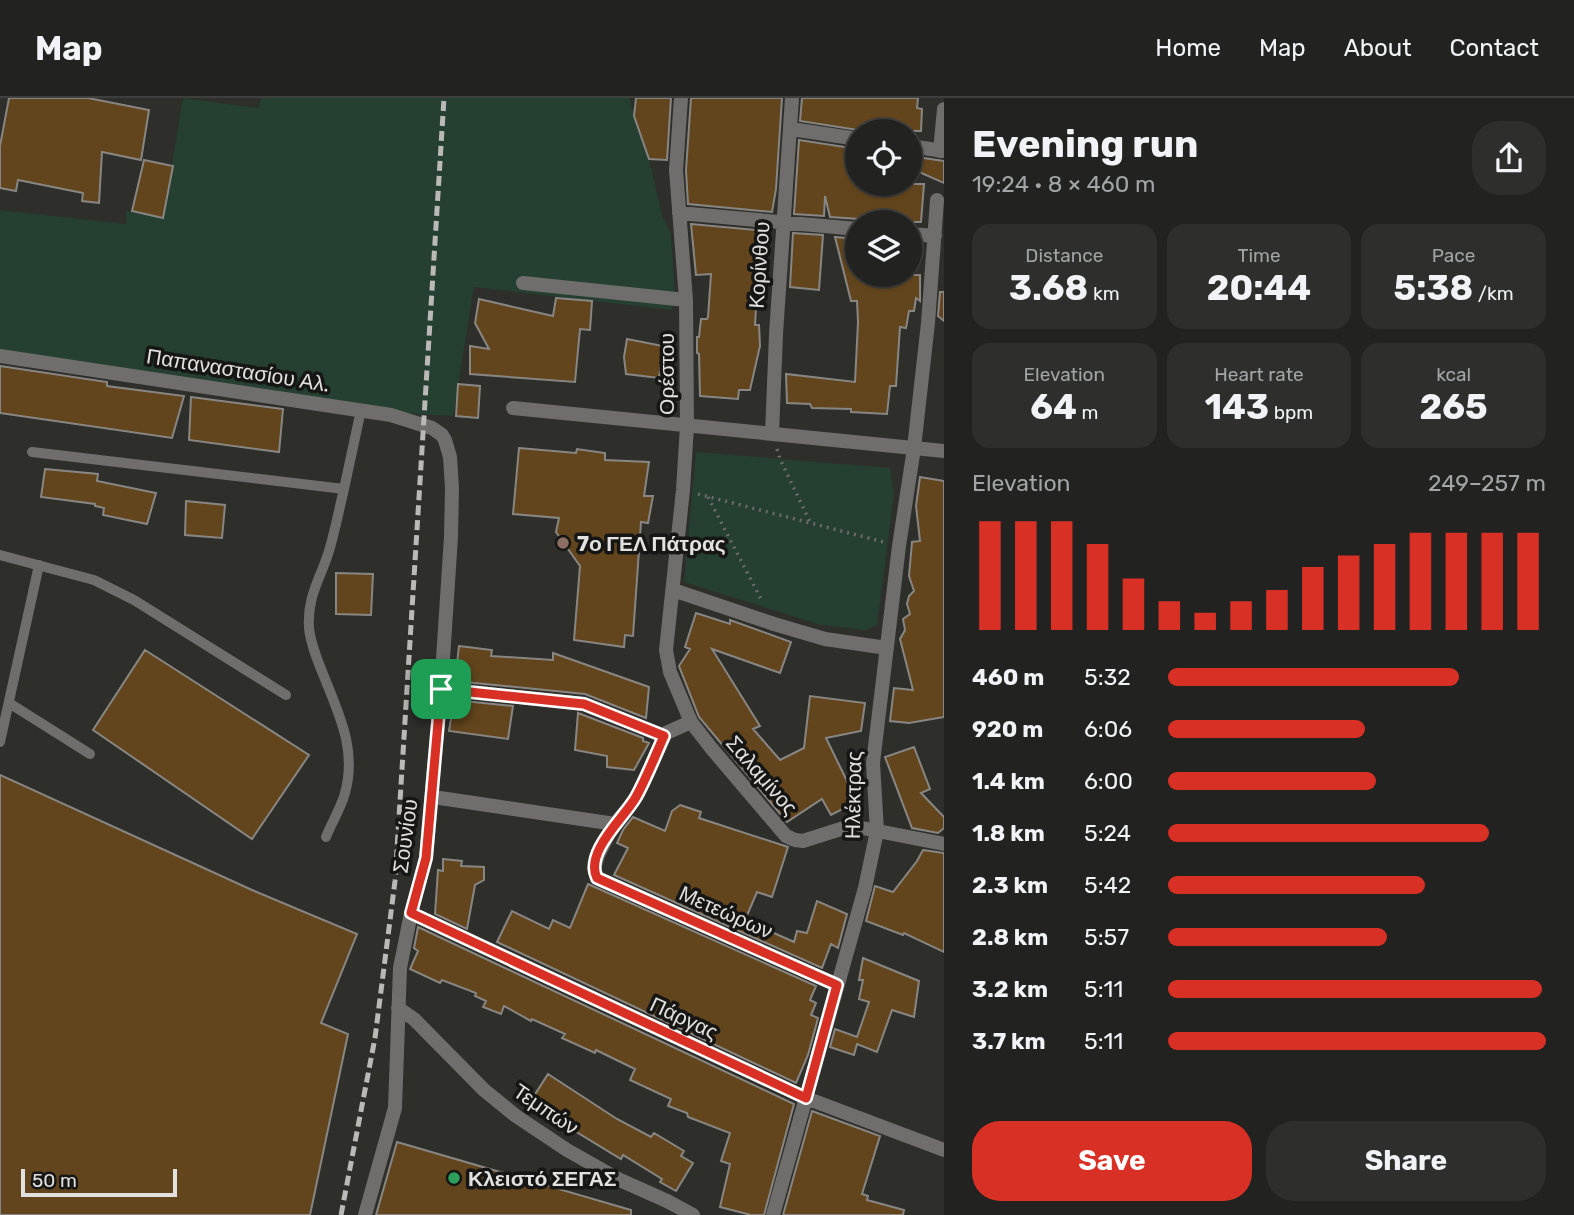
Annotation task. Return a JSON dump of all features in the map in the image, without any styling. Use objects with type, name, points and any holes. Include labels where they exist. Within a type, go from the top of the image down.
[{"type":"street","name":"Ορέστου","points":[[666,650],[687,426],[686,300],[677,160],[681,98]]},
{"type":"street","name":"Κορίνθου","points":[[772,434],[792,98]]},
{"type":"street","points":[[922,148],[942,151],[944,109]]},
{"type":"street","points":[[790,129],[845,137]]},
{"type":"street","name":"Ηλέκτρας","points":[[774,1215],[865,888],[877,831],[873,763],[899,547],[914,449],[928,323],[937,200]]},
{"type":"street","points":[[680,212],[845,228]]},
{"type":"street","points":[[922,235],[935,236]]},
{"type":"street","points":[[523,283],[686,300]]},
{"type":"street","name":"Παπαναστασίου Αλ.","points":[[0,356],[391,415],[432,428],[442,435],[450,457]]},
{"type":"street","points":[[513,408],[944,452]]},
{"type":"street","name":"Σουνίου","points":[[365,1215],[395,1108],[400,968],[426,858],[433,797],[451,537],[450,457]]},
{"type":"street","points":[[673,590],[825,639],[887,648]]},
{"type":"street","name":"Σαλαμίνος","points":[[666,650],[670,671],[691,722],[786,836],[803,841],[847,827],[944,844]]},
{"type":"street","points":[[441,689],[584,704],[665,735]]},
{"type":"street","points":[[433,797],[615,824],[638,794],[665,735],[691,722]]},
{"type":"street","name":"Μετεώρων","points":[[615,824],[594,865],[597,878],[837,985]]},
{"type":"street","name":"Πάργας","points":[[411,913],[806,1098],[944,1150]]},
{"type":"street","name":"Τεμπών","points":[[398,1008],[414,1019],[484,1090],[516,1116],[609,1174],[692,1215]]},
{"type":"lane","points":[[326,837],[344,796],[349,774],[349,751],[341,718],[309,631],[309,606],[332,541],[361,410]]},
{"type":"lane","points":[[32,452],[344,489]]},
{"type":"lane","points":[[0,555],[108,586],[286,695]]},
{"type":"lane","points":[[0,742],[39,565]]},
{"type":"lane","points":[[9,703],[90,754]]},
{"type":"path","points":[[772,434],[779,459],[811,524]]},
{"type":"path","points":[[682,490],[899,547]]},
{"type":"path","points":[[708,498],[774,624]]},
{"type":"green space","points":[[183,98],[258,108],[261,98],[629,98],[649,159],[663,218],[671,233],[675,294],[672,310],[474,287],[453,416],[404,413],[0,350],[0,210],[126,224],[126,211],[163,218]]},
{"type":"green space","points":[[696,452],[890,468],[894,494],[877,625],[866,630],[821,625],[684,582]]},
{"type":"building","points":[[9,98],[88,98],[149,110],[141,160],[102,152],[99,203],[82,201],[83,193],[18,180],[16,191],[0,188],[0,146]]},
{"type":"building","points":[[636,98],[671,98],[667,160],[649,159],[634,116]]},
{"type":"building","points":[[691,98],[782,98],[772,212],[688,204],[686,170]]},
{"type":"building","points":[[802,98],[918,98],[917,108],[922,109],[922,119],[845,119],[845,128],[800,121]]},
{"type":"building","points":[[799,140],[845,147],[845,196],[922,196],[924,184],[922,210],[845,210],[845,218],[830,217],[825,196],[824,216],[794,214]]},
{"type":"building","points":[[922,158],[944,161],[944,183],[922,173]]},
{"type":"building","points":[[144,160],[173,166],[163,218],[132,211]]},
{"type":"building","points":[[691,224],[768,231],[758,276],[755,325],[759,325],[760,346],[750,390],[739,390],[738,399],[700,396],[697,337],[701,319],[708,317],[711,274],[696,275]]},
{"type":"building","points":[[793,233],[823,235],[819,290],[790,287]]},
{"type":"building","points":[[835,237],[845,238],[845,277]]},
{"type":"building","points":[[848,287],[920,287],[920,301],[916,298],[914,311],[909,311],[906,328],[900,327],[896,386],[890,386],[887,414],[851,412],[851,409],[812,408],[810,404],[787,403],[786,374],[855,382],[857,301],[851,301]]},
{"type":"building","points":[[940,292],[944,292],[944,321],[938,316]]},
{"type":"building","points":[[556,298],[592,301],[590,330],[580,329],[575,382],[470,374],[470,346],[489,349],[475,323],[479,299],[553,316]]},
{"type":"building","points":[[627,339],[663,346],[659,378],[626,374],[624,357]]},
{"type":"building","points":[[0,366],[107,382],[107,386],[184,396],[172,438],[0,413]]},
{"type":"building","points":[[458,384],[480,386],[478,418],[456,416]]},
{"type":"building","points":[[191,397],[283,409],[279,452],[189,440]]},
{"type":"building","points":[[519,448],[576,453],[577,449],[605,453],[605,460],[649,462],[644,496],[653,496],[648,523],[641,522],[633,636],[625,635],[624,647],[574,640],[580,566],[556,532],[559,518],[513,514]]},
{"type":"building","points":[[45,469],[98,474],[97,481],[156,493],[147,524],[103,515],[104,508],[95,504],[41,497]]},
{"type":"building","points":[[920,477],[944,481],[944,717],[909,723],[890,721],[894,688],[913,690],[900,639],[905,630],[903,619],[910,614],[907,604],[909,596],[914,591],[909,576],[912,542],[920,541],[916,506]]},
{"type":"building","points":[[186,501],[225,505],[222,538],[185,535]]},
{"type":"building","points":[[336,573],[373,574],[371,615],[336,614]]},
{"type":"building","points":[[696,613],[730,624],[730,620],[791,642],[780,673],[712,649],[760,726],[753,729],[780,760],[804,748],[810,696],[865,703],[861,731],[826,738],[858,801],[831,815],[822,799],[787,822],[699,717],[679,666],[690,649],[685,647]]},
{"type":"building","points":[[459,646],[492,650],[491,656],[553,660],[553,653],[649,687],[646,718],[585,694],[455,681]]},
{"type":"building","points":[[145,650],[309,755],[252,839],[93,730]]},
{"type":"building","points":[[454,700],[513,706],[508,739],[449,731]]},
{"type":"building","points":[[578,713],[643,738],[643,741],[649,743],[634,770],[607,767],[607,756],[575,750]]},
{"type":"building","points":[[914,747],[930,789],[921,793],[944,817],[944,828],[938,833],[912,828],[885,757]]},
{"type":"building","points":[[0,775],[252,890],[357,934],[321,1023],[348,1034],[310,1215],[0,1215]]},
{"type":"building","points":[[680,805],[701,812],[699,818],[788,847],[772,897],[757,892],[745,920],[794,942],[797,931],[807,933],[817,901],[847,914],[838,948],[831,944],[822,968],[614,875],[628,848],[617,843],[633,817],[665,831],[672,811]]},
{"type":"building","points":[[923,850],[944,853],[944,952],[904,933],[903,935],[866,921],[875,886],[893,892]]},
{"type":"building","points":[[443,859],[462,861],[461,866],[484,867],[484,880],[475,885],[467,929],[435,914],[438,870],[443,871]]},
{"type":"building","points":[[588,884],[816,986],[810,1000],[816,1003],[811,1015],[818,1018],[808,1055],[796,1083],[497,942],[512,911],[549,929],[553,920],[570,928]]},
{"type":"building","points":[[418,927],[794,1104],[764,1215],[751,1215],[720,1207],[730,1164],[721,1161],[730,1133],[668,1106],[671,1099],[630,1080],[635,1069],[596,1050],[595,1053],[562,1038],[565,1034],[532,1019],[531,1021],[504,1006],[501,1014],[483,1007],[486,1001],[475,996],[476,993],[442,980],[440,983],[410,969],[418,951],[414,948]]},
{"type":"building","points":[[863,958],[919,981],[914,1017],[892,1010],[877,1052],[857,1044],[854,1055],[830,1047],[835,1029],[857,1037],[869,1002],[859,999],[863,980],[859,980]]},
{"type":"building","points":[[548,1074],[617,1119],[651,1137],[654,1133],[684,1151],[681,1156],[693,1163],[676,1191],[623,1155],[621,1159],[550,1116],[548,1120],[527,1107]]},
{"type":"building","points":[[812,1111],[880,1136],[862,1194],[868,1196],[867,1200],[904,1210],[903,1215],[783,1215]]},
{"type":"building","name":"Κλειστό ΣΕΓΑΣ","points":[[397,1142],[631,1210],[631,1215],[376,1215]]},
{"type":"railway","points":[[341,1215],[375,1038],[395,881],[444,98]]},
{"type":"place","name":"7ο ΓΕΛ Πάτρας","points":[[563,543]]},
{"type":"place","name":"Κλειστό ΣΕΓΑΣ","points":[[454,1178]]},
{"type":"route","points":[[441,689],[584,704],[664,736],[638,794],[611,829],[600,849],[594,872],[597,878],[837,985],[806,1098],[411,913],[426,858],[441,689]]}]
